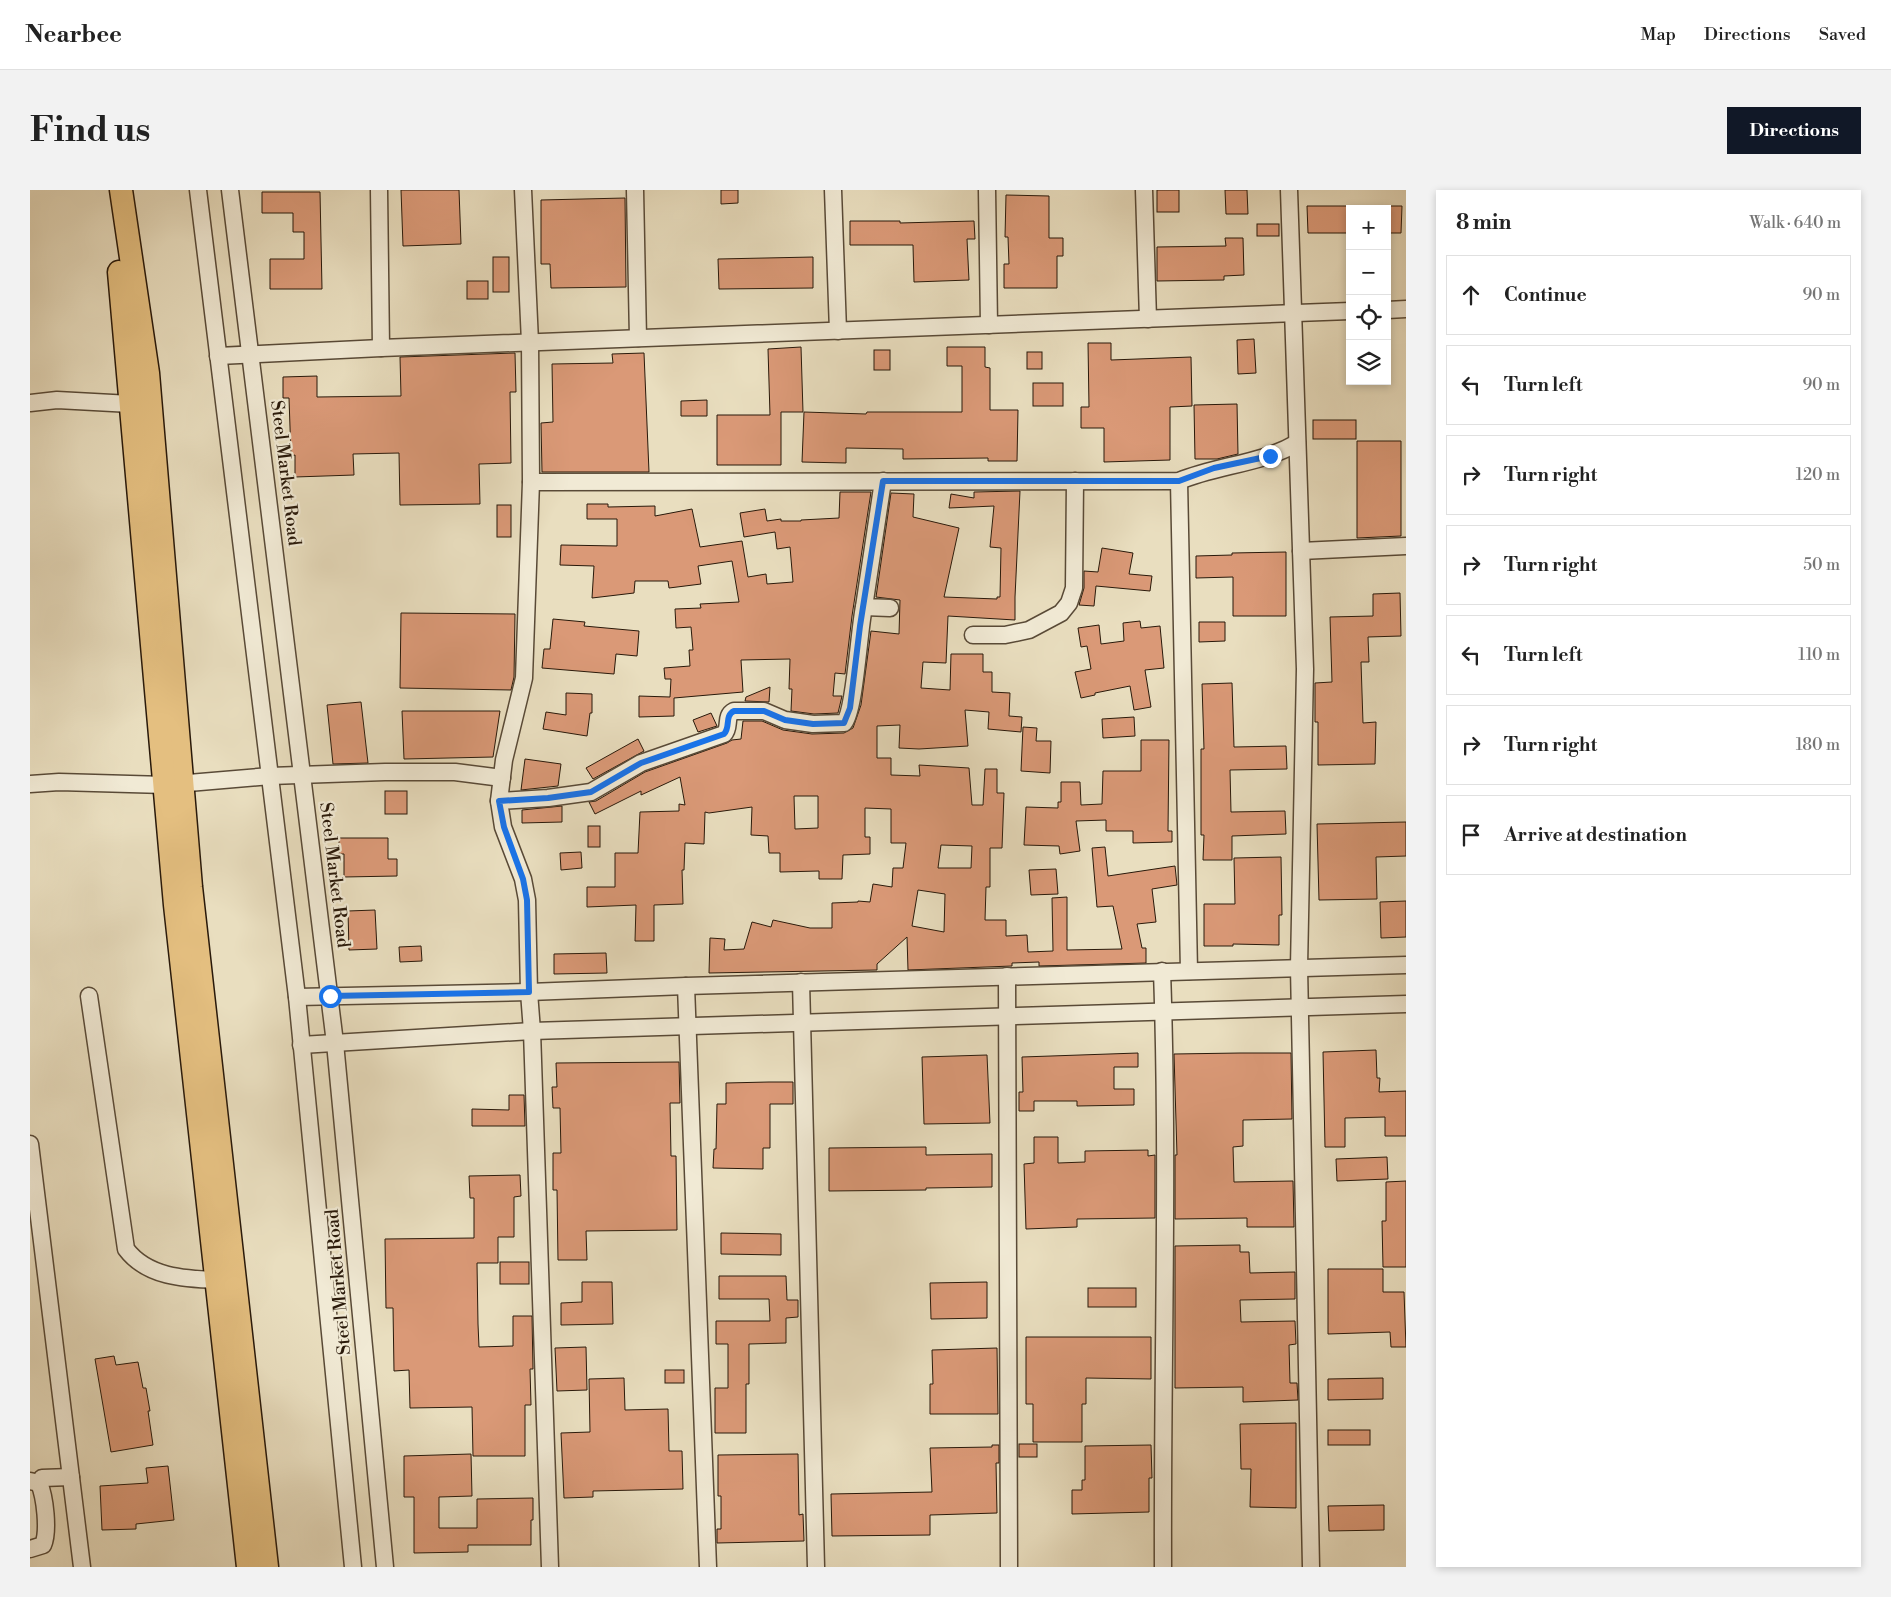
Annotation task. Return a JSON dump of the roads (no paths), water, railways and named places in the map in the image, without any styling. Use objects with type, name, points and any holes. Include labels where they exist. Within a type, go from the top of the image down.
[{"type":"highway","points":[[108,190],[118,265],[131,404],[173,784],[191,887],[267,1567]]},
{"type":"highway","points":[[121,190],[148,373],[173,784],[175,905],[248,1567]]},
{"type":"street","name":"Steel Market Road","points":[[198,190],[296,997],[352,1567]]},
{"type":"street","name":"Steel Market Road","points":[[230,190],[330,996],[385,1567]]},
{"type":"street","points":[[379,190],[381,348]]},
{"type":"street","points":[[524,190],[530,342],[531,482],[524,669],[504,760],[499,801],[504,827],[523,879],[527,900],[550,1567]]},
{"type":"street","points":[[635,190],[638,338]]},
{"type":"street","points":[[833,190],[838,331]]},
{"type":"street","points":[[987,190],[989,325]]},
{"type":"street","points":[[1144,190],[1148,319]]},
{"type":"street","points":[[1289,190],[1305,669],[1299,967],[1311,1567]]},
{"type":"street","points":[[1391,310],[1406,309]]},
{"type":"street","points":[[218,356],[530,342],[1346,311]]},
{"type":"street","points":[[30,403],[57,400],[131,404]]},
{"type":"street","points":[[531,482],[1179,481],[1214,468],[1270,456],[1297,443]]},
{"type":"street","points":[[499,801],[548,798],[591,792],[641,763],[724,734],[727,731],[728,717],[734,711],[764,711],[785,720],[813,724],[844,723],[850,708],[860,626],[883,481]]},
{"type":"street","points":[[973,634],[1015,634],[1029,630],[1061,613],[1069,603],[1074,588],[1075,481]]},
{"type":"street","points":[[1179,481],[1189,971]]},
{"type":"street","points":[[1301,551],[1406,546]]},
{"type":"street","points":[[864,607],[890,608]]},
{"type":"street","points":[[30,784],[59,782],[173,784],[270,776],[386,772],[455,772],[502,778]]},
{"type":"street","points":[[296,997],[529,992],[802,982],[1406,965]]},
{"type":"street","points":[[1162,972],[1166,1238],[1163,1567]]},
{"type":"street","points":[[1007,976],[1009,1567]]},
{"type":"street","points":[[802,982],[816,1567]]},
{"type":"street","points":[[686,986],[708,1567]]},
{"type":"street","points":[[89,996],[126,1249],[133,1259],[152,1271],[186,1279],[217,1280]]},
{"type":"street","points":[[301,1045],[532,1031],[1406,1004]]},
{"type":"street","points":[[30,1144],[82,1567]]},
{"type":"street","points":[[36,1479],[71,1477]]},
{"type":"street","points":[[30,1549],[43,1545],[46,1538],[42,1492],[36,1479]]}]
